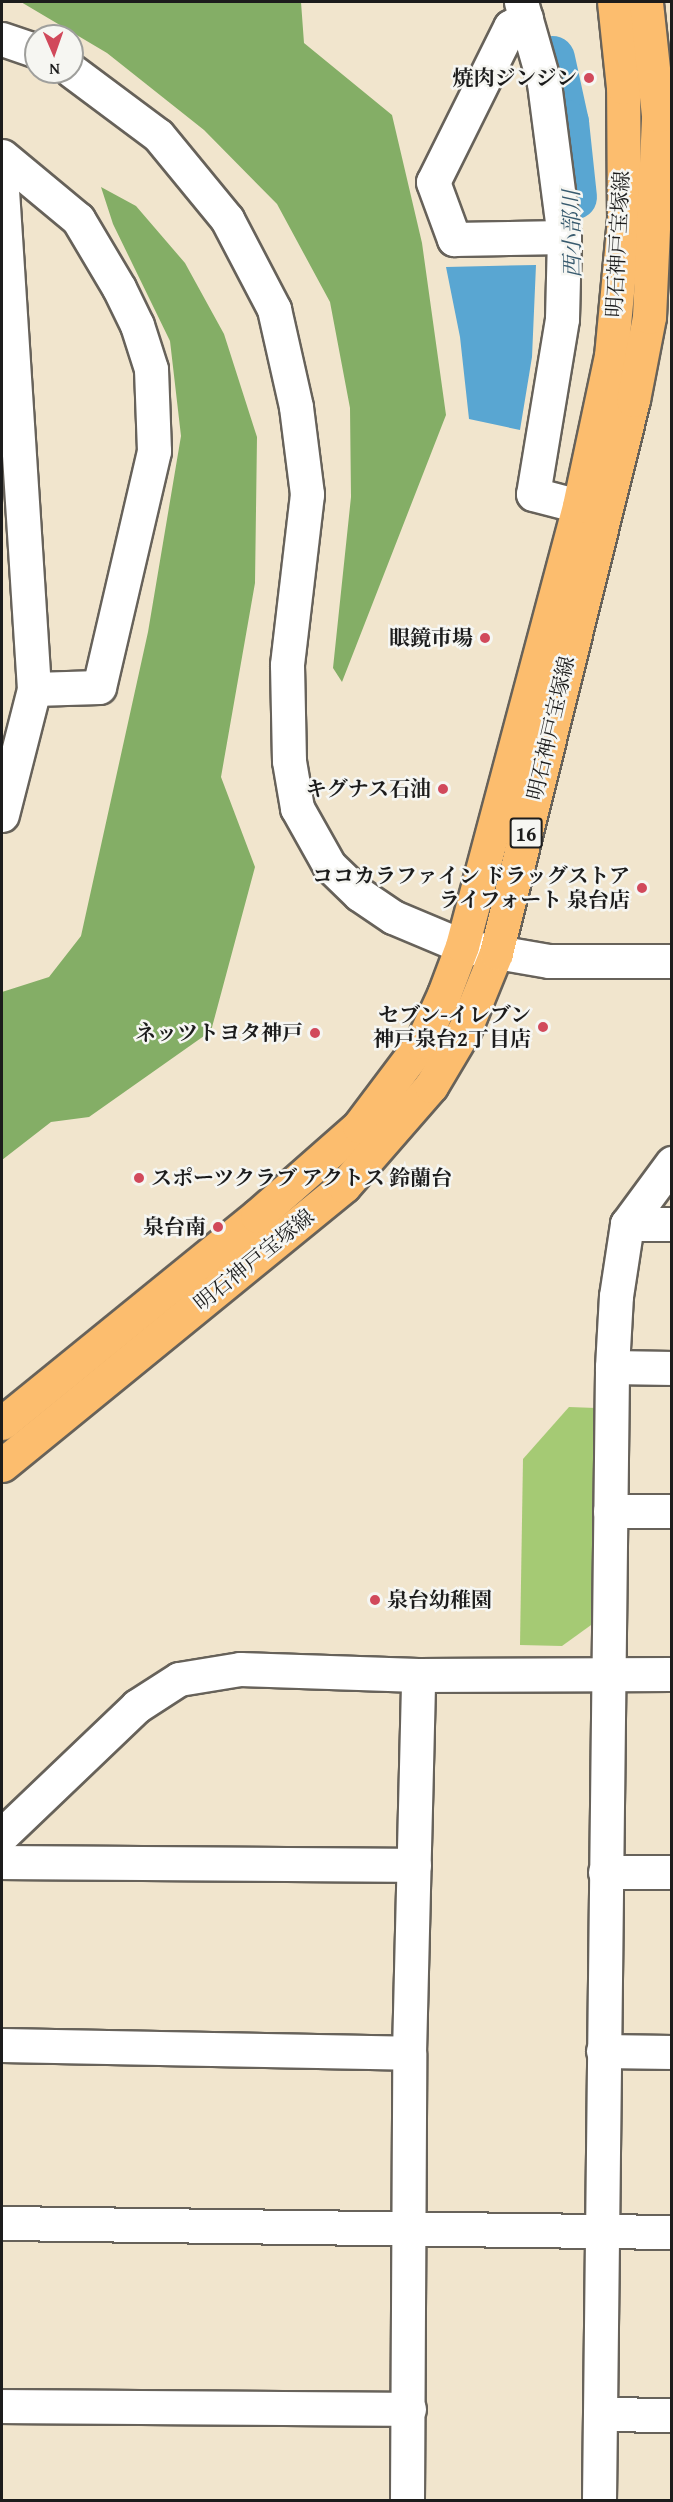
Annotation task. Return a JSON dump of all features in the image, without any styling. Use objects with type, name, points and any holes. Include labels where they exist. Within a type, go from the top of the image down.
[{"type":"main road","name":"明石神戸宝塚線","points":[[2,1422],[257,1216],[359,1126],[422,1042],[462,946],[579,506],[610,356],[624,218],[623,87],[614,2]]},
{"type":"main road","name":"明石神戸宝塚線","points":[[2,1465],[344,1186],[431,1086],[465,1029],[496,953],[633,400],[649,317],[663,218],[658,116],[646,2]]},
{"type":"street","points":[[523,10],[510,27],[433,182],[454,239],[564,237]]},
{"type":"street","points":[[523,10],[544,83],[564,237],[562,319],[533,494],[579,506]]},
{"type":"street","points":[[2,39],[24,47]]},
{"type":"street","points":[[84,80],[158,135],[227,219],[274,309],[296,406],[306,494],[287,665],[289,761],[297,808],[329,865],[359,894],[393,916],[462,946],[549,961],[672,961]]},
{"type":"street","points":[[2,156],[78,219],[128,306],[151,369],[154,451],[99,687],[34,689]]},
{"type":"street","points":[[2,190],[34,689],[2,815]]},
{"type":"street","points":[[599,2500],[612,1367],[616,1296],[627,1224],[672,1163]]},
{"type":"street","points":[[627,1224],[672,1224]]},
{"type":"street","points":[[612,1367],[672,1368]]},
{"type":"street","points":[[610,1511],[672,1511]]},
{"type":"street","points":[[2,1835],[137,1706],[180,1679],[240,1669],[418,1675],[672,1674]]},
{"type":"street","points":[[407,2500],[411,2228],[409,2053],[418,1675]]},
{"type":"street","points":[[2,1862],[414,1865]]},
{"type":"street","points":[[605,1872],[672,1872]]},
{"type":"street","points":[[2,2045],[409,2053]]},
{"type":"street","points":[[603,2051],[672,2052]]},
{"type":"street","points":[[2,2223],[672,2232]]},
{"type":"street","points":[[2,2406],[409,2409]]},
{"type":"street","points":[[600,2414],[672,2415]]},
{"type":"green space","points":[[21,2],[301,2],[304,43],[392,115],[422,243],[446,415],[342,682],[333,668],[351,497],[350,408],[330,302],[277,204],[204,130],[107,53],[84,39],[84,24],[58,24]]},
{"type":"green space","points":[[101,187],[136,206],[185,263],[224,334],[257,437],[255,583],[221,777],[255,867],[211,1031],[89,1117],[51,1122],[2,1160],[2,992],[49,977],[81,936],[148,632],[181,436],[170,341],[113,224]]},
{"type":"green space","points":[[569,1407],[596,1408],[598,1620],[562,1646],[520,1645],[523,1459]]},
{"type":"water","points":[[536,265],[532,357],[520,430],[469,419],[460,337],[446,267]]},
{"type":"waterway","name":"西小部川","points":[[552,58],[566,122],[574,197]]},
{"type":"place","name":"焼肉ジンジン","points":[[589,78]]},
{"type":"place","name":"眼鏡市場","points":[[485,638]]},
{"type":"place","name":"キグナス石油","points":[[443,789]]},
{"type":"place","name":"ココカラファイン ドラッグストア ライフォート 泉台店","points":[[642,888]]},
{"type":"place","name":"セブン-イレブン 神戸泉台2丁目店","points":[[543,1027]]},
{"type":"place","name":"ネッツトヨタ神戸","points":[[315,1033]]},
{"type":"place","name":"スポーツクラブ アクトス 鈴蘭台","points":[[139,1178]]},
{"type":"place","name":"泉台南","points":[[218,1227]]},
{"type":"place","name":"泉台幼稚園","points":[[375,1600]]}]
